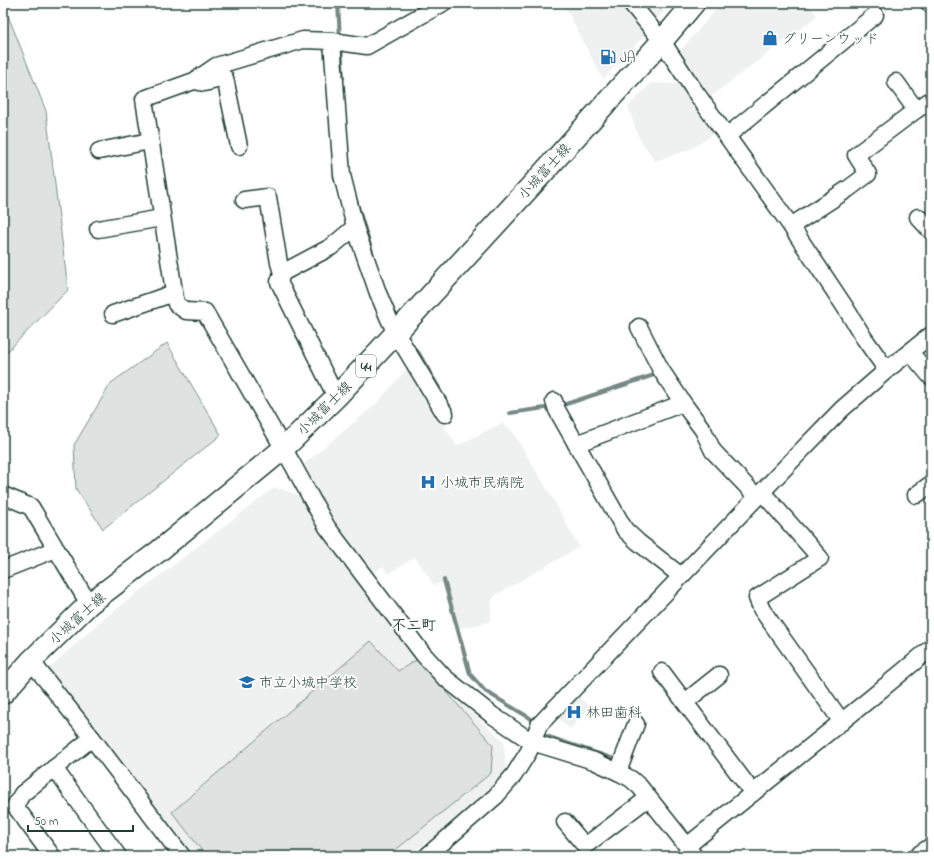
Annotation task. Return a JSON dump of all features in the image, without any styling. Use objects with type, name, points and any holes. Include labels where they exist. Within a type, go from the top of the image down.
[{"type":"highway","points":[[922,856],[931,850]]},
{"type":"main road","name":"小城富士線","points":[[3,693],[31,661],[90,604],[283,449],[336,397],[662,41],[694,3]]},
{"type":"street","points":[[443,3],[367,46],[338,42],[303,40],[216,66],[194,81],[144,99],[176,304],[186,311],[205,312],[327,527],[423,654],[444,677],[492,715],[594,761],[620,766],[692,847],[753,793],[931,648]]},
{"type":"street","points":[[631,3],[662,41],[694,90],[791,226],[880,362],[888,368]]},
{"type":"street","points":[[727,136],[874,15]]},
{"type":"street","points":[[338,42],[342,175],[354,227],[378,293],[396,333],[445,414]]},
{"type":"street","points":[[194,81],[204,83],[225,78],[239,146]]},
{"type":"street","points":[[896,82],[916,110]]},
{"type":"street","points":[[791,226],[848,189],[868,174],[856,155],[931,100]]},
{"type":"street","points":[[99,151],[150,141]]},
{"type":"street","points":[[244,200],[268,197],[282,273],[279,282],[336,397]]},
{"type":"street","points":[[98,229],[162,218]]},
{"type":"street","points":[[282,273],[330,247],[354,227]]},
{"type":"street","points":[[113,314],[174,293]]},
{"type":"street","points":[[639,326],[661,370],[703,430],[712,452],[759,494],[820,558],[757,598],[762,610],[842,722]]},
{"type":"street","points":[[427,856],[496,796],[514,775],[536,734],[681,576],[759,494],[842,409],[888,368],[931,335]]},
{"type":"street","points":[[910,352],[931,377]]},
{"type":"street","points":[[576,444],[683,402]]},
{"type":"street","points":[[555,405],[626,530],[638,542],[681,576]]},
{"type":"street","points":[[916,495],[931,484]]},
{"type":"street","points":[[3,495],[31,507],[90,604]]},
{"type":"street","points":[[3,570],[56,549]]},
{"type":"street","points":[[31,661],[182,856]]},
{"type":"street","points":[[662,672],[753,793]]},
{"type":"street","points":[[684,702],[719,675]]},
{"type":"street","points":[[620,766],[636,724]]},
{"type":"street","points":[[52,856],[15,806],[22,794],[92,738]]},
{"type":"street","points":[[54,768],[118,856]]},
{"type":"street","points":[[565,822],[585,846],[648,798]]},
{"type":"shaded area","points":[[3,3],[46,111],[68,290],[3,356]]},
{"type":"shaded area","name":"JA","points":[[563,3],[621,3],[646,34],[603,79]]},
{"type":"shaded area","points":[[642,3],[672,3],[656,20]]},
{"type":"shaded area","points":[[722,3],[807,3],[817,16],[710,97],[678,53]]},
{"type":"shaded area","points":[[651,83],[680,84],[715,133],[691,149],[655,161],[639,138],[628,107]]},
{"type":"shaded area","points":[[167,343],[221,435],[103,529],[76,489],[74,445],[111,383]]},
{"type":"shaded area","name":"小城市民病院","points":[[407,369],[457,446],[502,423],[512,431],[553,499],[579,547],[496,595],[492,600],[490,622],[456,629],[442,583],[434,585],[415,557],[388,574],[383,566],[373,573],[338,529],[304,464],[375,405]]},
{"type":"shaded area","name":"市立小城中学校","points":[[275,487],[298,495],[320,531],[418,659],[449,693],[504,741],[506,772],[453,822],[409,856],[191,856],[47,670],[101,621]]},
{"type":"shaded area","points":[[371,641],[398,671],[418,659],[493,745],[491,773],[388,856],[206,856],[172,812]]},
{"type":"shaded area","name":"林田歯科","points":[[577,696],[590,707],[570,729],[557,717]]},
{"type":"waterway","points":[[338,3],[340,39]]},
{"type":"waterway","points":[[341,45],[343,78]]},
{"type":"waterway","points":[[356,200],[373,255]]},
{"type":"waterway","points":[[418,352],[439,388]]},
{"type":"waterway","points":[[560,406],[657,374]]},
{"type":"waterway","points":[[510,413],[552,407]]},
{"type":"waterway","points":[[444,580],[470,674],[485,691],[530,718],[535,724]]},
{"type":"waterway","points":[[540,731],[543,735],[614,759],[618,762]]},
{"type":"waterway","points":[[681,825],[691,839]]},
{"type":"place","name":"グリーンウッド","points":[[770,38]]},
{"type":"place","name":"JA","points":[[608,57]]},
{"type":"place","name":"小城市民病院","points":[[428,482]]},
{"type":"place","name":"市立小城中学校","points":[[247,682]]},
{"type":"place","name":"林田歯科","points":[[574,712]]},
{"type":"district","name":"不二町","points":[[414,625]]}]
